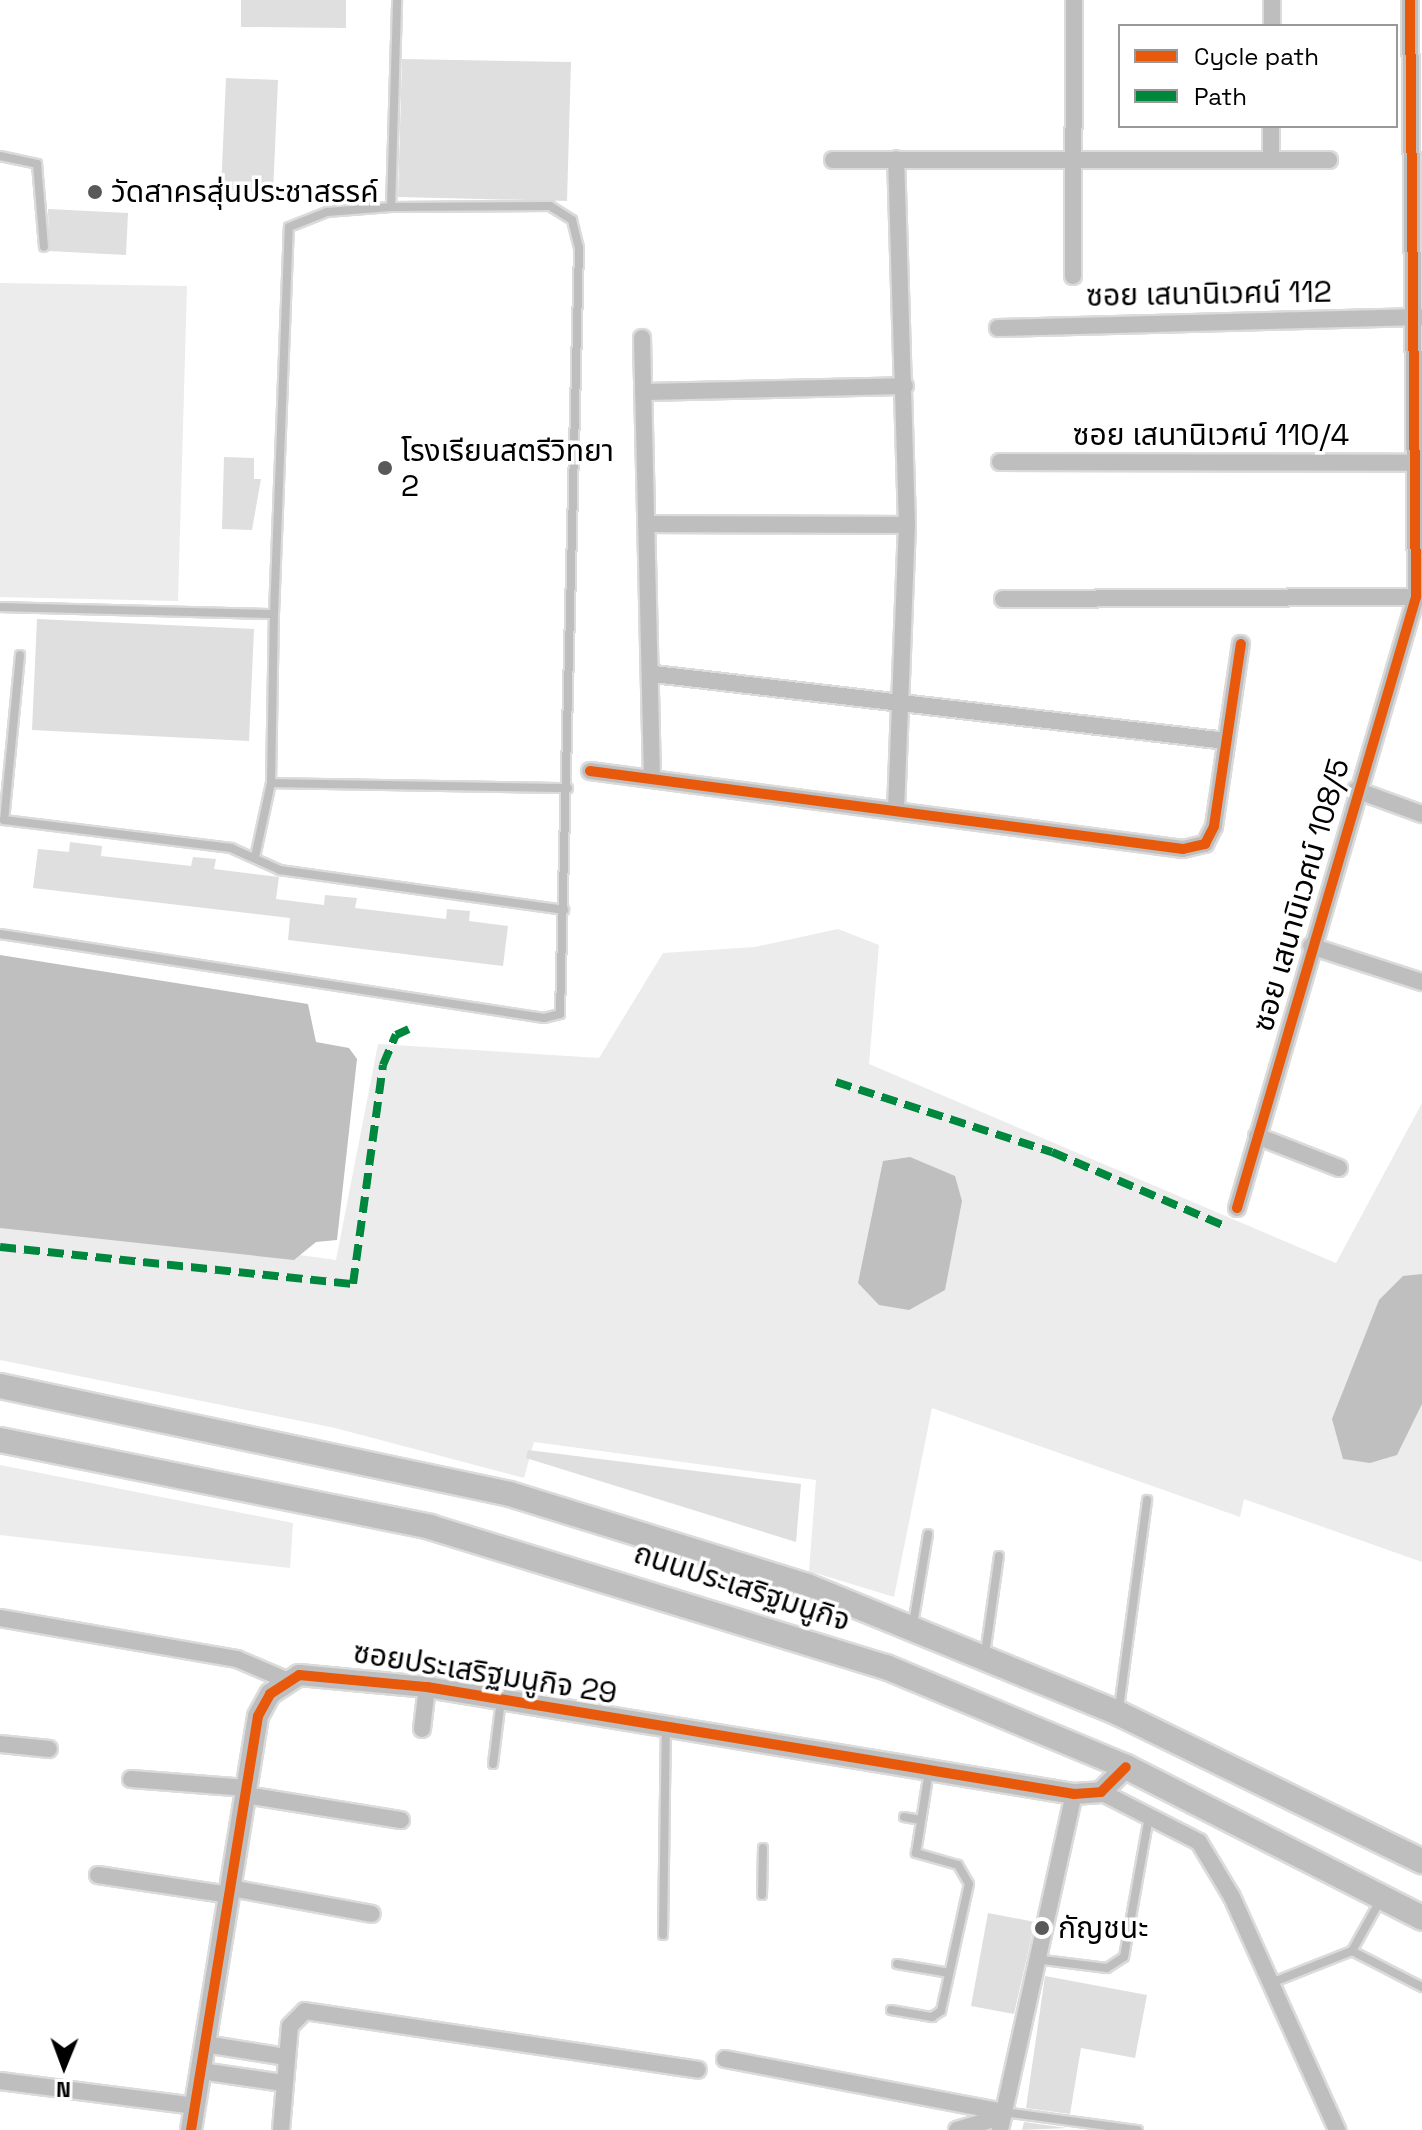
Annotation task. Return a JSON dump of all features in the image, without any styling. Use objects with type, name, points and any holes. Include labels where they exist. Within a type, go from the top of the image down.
[{"type":"main road","name":"ถนนประเสริฐมนูกิจ","points":[[0,1386],[510,1494],[912,1625],[1118,1713],[1422,1861]]},
{"type":"main road","name":"ถนนประเสริฐมนูกิจ","points":[[0,1440],[312,1500],[581,1569],[886,1667],[1126,1767],[1422,1918]]},
{"type":"street","points":[[1073,276],[1068,155],[1074,0]]},
{"type":"street","points":[[1272,0],[1272,24]]},
{"type":"street","name":"ซอย เสนานิเวศน์ 108/5","points":[[1237,1208],[1356,790],[1420,598],[1417,117],[1410,0]]},
{"type":"street","points":[[1271,128],[1271,159]]},
{"type":"street","points":[[833,160],[1068,155],[1329,160]]},
{"type":"street","points":[[896,159],[907,525],[896,810]]},
{"type":"street","name":"ซอย เสนานิเวศน์ 112","points":[[998,328],[1417,317]]},
{"type":"street","points":[[642,338],[646,524],[654,674],[652,776]]},
{"type":"street","points":[[643,392],[905,386]]},
{"type":"street","name":"ซอย เสนานิเวศน์ 110/4","points":[[1000,462],[1417,463]]},
{"type":"street","points":[[646,524],[907,525]]},
{"type":"street","points":[[1003,599],[1420,598]]},
{"type":"street","points":[[590,771],[652,776],[1183,849],[1205,844],[1214,826],[1241,644]]},
{"type":"street","points":[[654,674],[1226,741]]},
{"type":"street","name":"ซอย เสนานิเวศน์ 108/5","points":[[1356,790],[1422,814]]},
{"type":"street","points":[[1311,946],[1422,982]]},
{"type":"street","points":[[1257,1136],[1339,1168]]},
{"type":"street","points":[[0,1618],[237,1659],[286,1680],[258,1716],[191,2130]]},
{"type":"street","name":"ซอยประเสริฐมนูกิจ 29","points":[[286,1680],[330,1674],[427,1687],[930,1766],[1074,1794],[1101,1792]]},
{"type":"street","points":[[422,1729],[427,1687]]},
{"type":"street","points":[[0,1744],[49,1749]]},
{"type":"street","points":[[1126,1767],[1101,1792],[1199,1842],[1271,1983],[1337,2130]]},
{"type":"street","points":[[131,1779],[246,1791],[401,1820]]},
{"type":"street","points":[[1003,2119],[1043,1960],[1074,1794]]},
{"type":"street","points":[[98,1875],[231,1891],[372,1914]]},
{"type":"street","points":[[281,2130],[285,2057],[293,2017],[305,2011],[698,2070]]},
{"type":"street","points":[[205,2044],[285,2057]]},
{"type":"street","points":[[725,2059],[1003,2119]]},
{"type":"street","points":[[201,2071],[283,2083]]},
{"type":"street","points":[[0,2081],[195,2106]]},
{"type":"street","points":[[957,2130],[1003,2119]]},
{"type":"lane","points":[[391,207],[397,0]]},
{"type":"lane","points":[[0,156],[37,164],[44,247]]},
{"type":"lane","points":[[0,934],[551,1018],[562,1008],[579,248],[572,220],[550,206],[391,207],[327,212],[289,227],[274,614],[271,783],[255,857]]},
{"type":"lane","points":[[0,607],[274,614]]},
{"type":"lane","points":[[20,655],[4,820],[255,857],[280,870],[564,910]]},
{"type":"lane","points":[[271,783],[568,788]]},
{"type":"lane","points":[[1118,1713],[1147,1500]]},
{"type":"lane","points":[[912,1625],[928,1534]]},
{"type":"lane","points":[[985,1655],[999,1556]]},
{"type":"lane","points":[[493,1764],[502,1699]]},
{"type":"lane","points":[[663,1935],[666,1725]]},
{"type":"lane","points":[[891,2010],[938,2015],[969,1878],[958,1865],[923,1858],[916,1853],[930,1766]]},
{"type":"lane","points":[[1043,1960],[1107,1968],[1124,1957],[1149,1816]]},
{"type":"lane","points":[[904,1817],[921,1820]]},
{"type":"lane","points":[[762,1895],[763,1848]]},
{"type":"lane","points":[[1271,1983],[1352,1951],[1382,1897]]},
{"type":"lane","points":[[1352,1951],[1422,1987]]},
{"type":"lane","points":[[897,1964],[949,1973]]},
{"type":"lane","points":[[1003,2119],[1138,2130]]},
{"type":"shaded area","points":[[0,283],[187,286],[178,601],[0,597]]},
{"type":"shaded area","points":[[838,929],[879,945],[869,1064],[1336,1263],[1422,1103],[1422,1562],[1244,1499],[1240,1517],[932,1408],[894,1597],[809,1571],[816,1480],[534,1442],[524,1478],[335,1428],[0,1360],[0,1214],[336,1260],[378,1044],[599,1058],[663,953],[755,947]]},
{"type":"shaded area","points":[[0,955],[308,1004],[316,1042],[349,1048],[357,1059],[337,1240],[316,1242],[294,1260],[0,1228]]},
{"type":"shaded area","points":[[910,1157],[955,1176],[962,1201],[945,1290],[909,1310],[879,1305],[858,1283],[883,1161]]},
{"type":"shaded area","points":[[1422,1274],[1422,1404],[1397,1455],[1370,1463],[1343,1459],[1332,1419],[1379,1300],[1403,1276]]},
{"type":"shaded area","points":[[0,1465],[293,1523],[290,1568],[0,1535]]},
{"type":"building","points":[[241,0],[346,0],[346,28],[241,27]]},
{"type":"building","points":[[402,59],[571,62],[567,201],[398,197]]},
{"type":"building","points":[[226,78],[278,80],[273,193],[221,190]]},
{"type":"building","points":[[48,209],[128,213],[126,255],[49,251]]},
{"type":"building","points":[[224,457],[254,458],[254,479],[261,479],[252,530],[222,529]]},
{"type":"building","points":[[37,619],[254,629],[249,741],[32,730]]},
{"type":"building","points":[[70,842],[102,846],[101,856],[191,866],[193,857],[216,859],[214,869],[279,877],[276,899],[324,905],[325,895],[357,898],[355,908],[446,919],[447,909],[470,911],[469,921],[508,926],[503,966],[288,940],[290,918],[33,888],[38,849],[69,852]]},
{"type":"building","points":[[528,1450],[801,1484],[796,1542],[526,1458]]},
{"type":"building","points":[[988,1913],[1035,1922],[1014,2014],[971,2006]]},
{"type":"building","points":[[1045,1976],[1147,1995],[1135,2058],[1081,2048],[1070,2114],[1026,2108]]},
{"type":"building","points":[[1024,2122],[1067,2128],[1022,2130]]},
{"type":"marked path","points":[[0,1247],[353,1284],[383,1065],[396,1035],[409,1029]]},
{"type":"marked path","points":[[836,1082],[1052,1152],[1222,1225]]},
{"type":"cycle path","points":[[1237,1208],[1416,597],[1410,0]]},
{"type":"cycle path","points":[[590,771],[1183,849],[1205,844],[1214,826],[1241,644]]},
{"type":"cycle path","points":[[191,2130],[258,1716],[270,1694],[299,1675],[427,1687],[1074,1794],[1101,1792],[1126,1767]]},
{"type":"place","name":"วัดสาครสุ่นประชาสรรค์","points":[[95,192]]},
{"type":"place","name":"โรงเรียนสตรีวิทยา 2","points":[[385,468]]},
{"type":"place","name":"กัญชนะ","points":[[1042,1928]]}]
